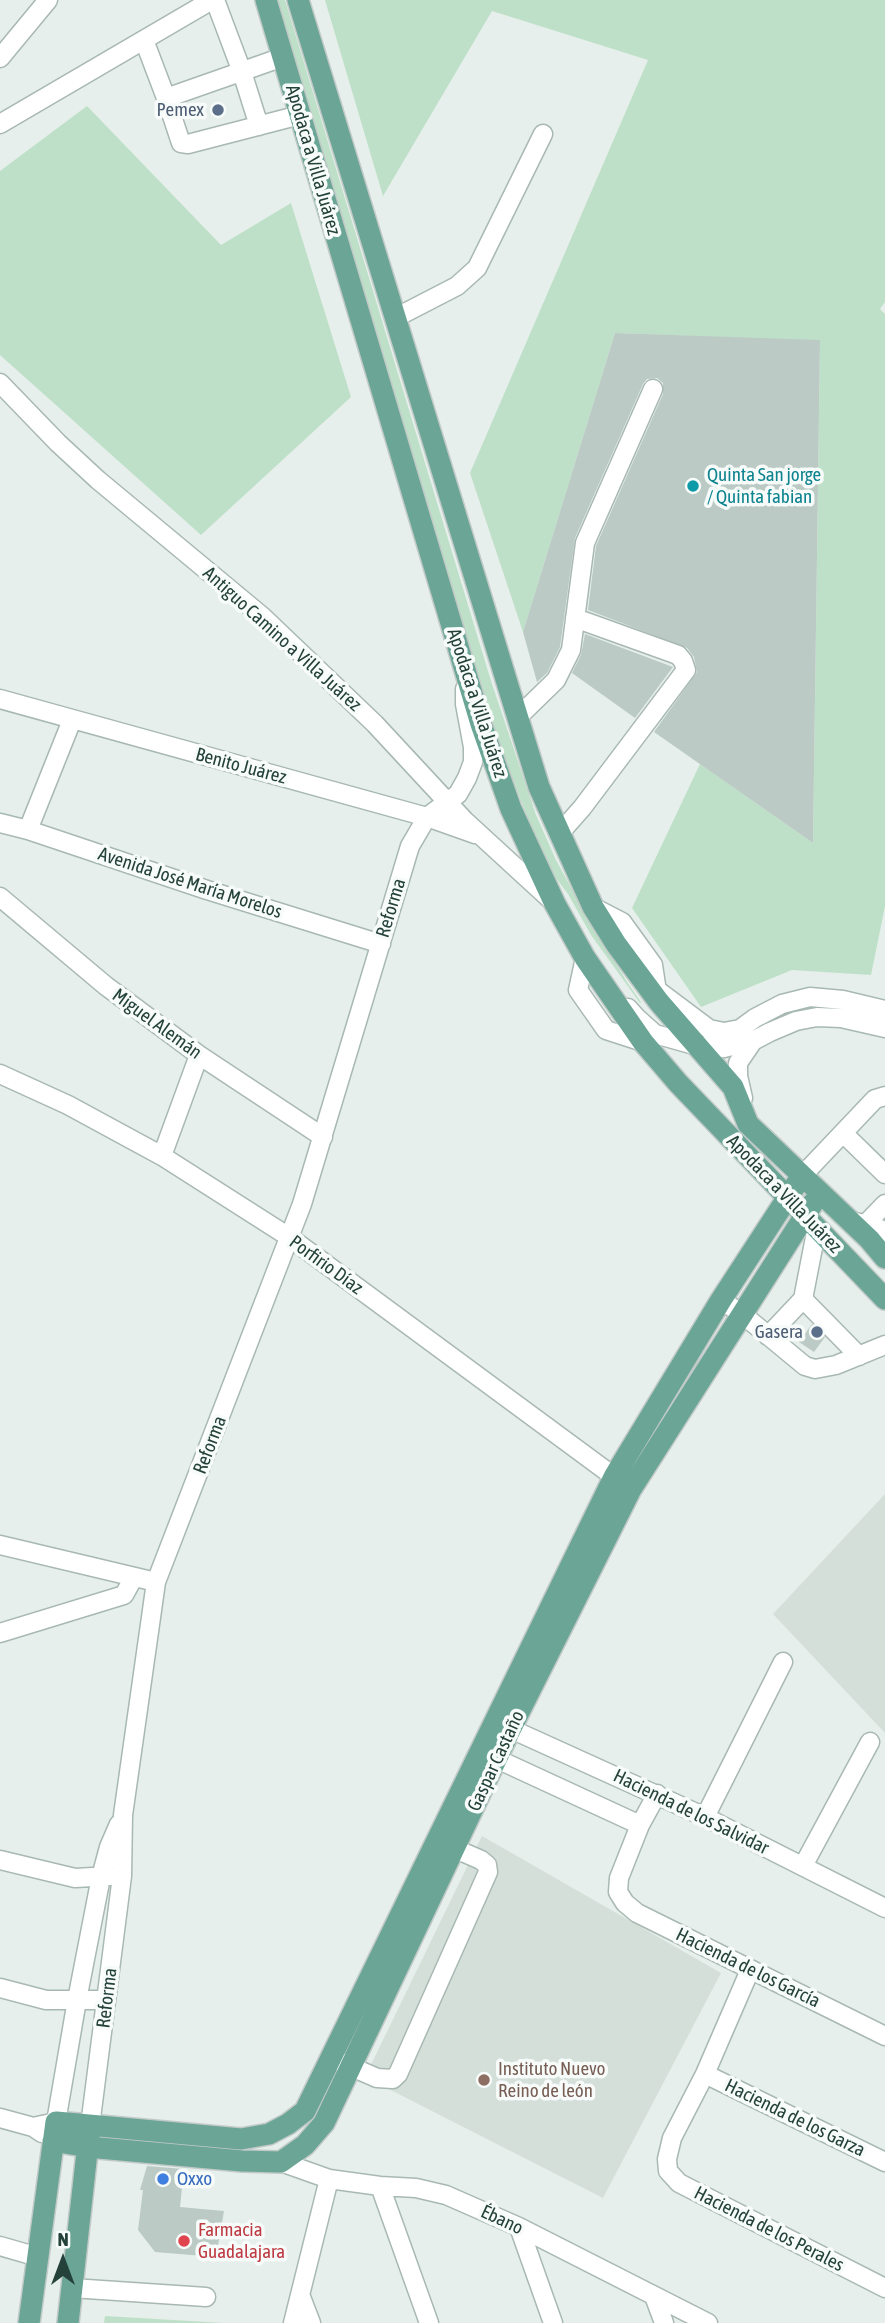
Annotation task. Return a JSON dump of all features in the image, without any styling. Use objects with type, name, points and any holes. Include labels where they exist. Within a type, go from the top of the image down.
[{"type":"main road","name":"Apodaca a Villa Juárez","points":[[266,0],[481,724],[511,808],[555,904],[583,955],[643,1042],[678,1083],[885,1299]]},
{"type":"main road","name":"Apodaca a Villa Juárez","points":[[298,0],[539,787],[593,907],[694,1045],[733,1087],[751,1128],[801,1177],[858,1225],[885,1258]]},
{"type":"main road","name":"Gaspar Castaño","points":[[89,2136],[241,2139],[269,2134],[305,2111],[446,1845],[623,1483],[721,1300],[801,1177]]},
{"type":"main road","name":"Gaspar Castaño","points":[[623,1483],[811,1220],[819,1193]]},
{"type":"main road","name":"Gaspar Castaño","points":[[55,2131],[242,2161],[281,2162],[305,2145],[324,2123],[352,2067],[446,1845]]},
{"type":"main road","points":[[29,2323],[55,2131]]},
{"type":"main road","points":[[68,2323],[89,2136]]},
{"type":"street","points":[[0,58],[48,0]]},
{"type":"street","points":[[0,124],[213,0],[242,72],[259,126]]},
{"type":"street","points":[[144,40],[181,143],[188,144],[300,115]]},
{"type":"street","points":[[166,98],[283,57]]},
{"type":"street","points":[[395,318],[457,286],[477,268],[543,134]]},
{"type":"street","name":"Antiguo Camino a Villa Juárez","points":[[0,383],[98,480],[263,617],[375,724],[482,837],[555,904]]},
{"type":"street","points":[[517,718],[556,680],[571,650],[585,543],[653,389]]},
{"type":"street","points":[[559,834],[582,808],[686,670],[678,656],[575,618]]},
{"type":"street","points":[[430,818],[458,794],[472,762],[473,747],[465,704],[466,672]]},
{"type":"street","name":"Benito Juárez","points":[[0,699],[430,818],[482,837]]},
{"type":"street","points":[[28,830],[72,720]]},
{"type":"street","name":"Reforma","points":[[89,2136],[122,1876],[123,1815],[156,1582],[302,1204],[410,846],[430,818]]},
{"type":"street","name":"Avenida José María Morelos","points":[[0,823],[381,944]]},
{"type":"street","name":"Miguel Alemán","points":[[0,897],[106,986],[199,1055],[323,1138]]},
{"type":"street","points":[[583,955],[637,1018],[655,1034],[694,1045],[724,1048],[753,1041],[796,1021],[817,1017],[841,1018],[885,1028]]},
{"type":"street","points":[[652,990],[709,1028],[724,1032],[740,1029],[782,1004],[810,997],[843,1000],[885,1010]]},
{"type":"street","points":[[751,1128],[738,1076],[738,1063],[753,1041]]},
{"type":"street","points":[[162,1156],[199,1055]]},
{"type":"street","name":"Porfirio Díaz","points":[[0,1074],[68,1105],[162,1156],[289,1237],[623,1483]]},
{"type":"street","points":[[801,1177],[875,1099],[885,1096]]},
{"type":"street","points":[[844,1134],[885,1174]]},
{"type":"street","points":[[858,1225],[885,1204]]},
{"type":"street","points":[[768,1336],[803,1299],[811,1220]]},
{"type":"street","points":[[858,1225],[880,1229],[885,1234]]},
{"type":"street","points":[[803,1299],[859,1356]]},
{"type":"street","points":[[721,1300],[805,1366],[815,1369],[825,1369],[885,1345]]},
{"type":"street","points":[[0,1545],[156,1582]]},
{"type":"street","points":[[0,1633],[124,1595],[134,1577]]},
{"type":"street","points":[[705,1817],[783,1662]]},
{"type":"street","name":"Hacienda de los Salvidar","points":[[503,1725],[657,1794],[885,1908]]},
{"type":"street","points":[[803,1866],[870,1742]]},
{"type":"street","name":"Hacienda de los Salvidar","points":[[490,1754],[640,1825]]},
{"type":"street","points":[[640,1825],[657,1794]]},
{"type":"street","points":[[0,2118],[55,2131],[101,1877],[109,1847],[123,1815]]},
{"type":"street","name":"Hacienda de los García","points":[[640,1825],[619,1878],[618,1892],[625,1903],[637,1913],[885,2036]]},
{"type":"street","points":[[331,2058],[386,2080],[393,2079],[398,2074],[486,1880],[487,1865],[446,1845]]},
{"type":"street","points":[[0,1860],[75,1878],[122,1876]]},
{"type":"street","points":[[705,2074],[750,1970]]},
{"type":"street","points":[[0,1988],[46,2000],[107,2000]]},
{"type":"street","name":"Hacienda de los Perales","points":[[705,2074],[672,2138],[667,2159],[668,2171],[679,2183],[885,2288]]},
{"type":"street","name":"Hacienda de los Garza","points":[[705,2074],[885,2162]]},
{"type":"street","name":"Ébano","points":[[281,2162],[329,2179],[416,2188],[446,2194],[519,2227],[708,2323]]},
{"type":"street","points":[[293,2323],[329,2179]]},
{"type":"street","points":[[380,2186],[429,2323]]},
{"type":"street","points":[[519,2227],[553,2323]]},
{"type":"street","points":[[0,2246],[38,2257]]},
{"type":"street","points":[[72,2288],[206,2297]]},
{"type":"street","points":[[654,2296],[664,2323]]},
{"type":"street","points":[[301,2297],[311,2323]]},
{"type":"shaded area","points":[[885,1494],[885,1733],[773,1614]]},
{"type":"shaded area","points":[[482,1836],[721,1973],[603,2198],[365,2077]]},
{"type":"green space","points":[[276,0],[285,0],[491,681],[536,815],[574,893],[640,1003],[591,935],[568,894],[546,865],[501,749],[337,212]]},
{"type":"green space","points":[[325,0],[885,0],[885,302],[880,309],[885,314],[885,906],[871,975],[792,970],[701,1007],[632,908],[700,764],[813,843],[820,341],[615,333],[523,632],[470,473],[648,60],[492,11],[383,196]]},
{"type":"green space","points":[[87,106],[221,245],[291,203],[351,397],[201,535],[0,355],[0,171]]},
{"type":"green space","points":[[105,2316],[224,2323],[104,2323]]},
{"type":"building","name":"Quinta San jorge / Quinta fabian","points":[[615,333],[820,340],[813,843],[654,732],[697,672],[694,657],[687,648],[588,610],[596,546],[663,394],[663,383],[657,378],[647,379],[643,384],[575,538],[560,647],[547,673],[537,682],[523,632]]},
{"type":"building","points":[[585,634],[673,667],[635,718],[572,673],[581,655]]},
{"type":"building","points":[[812,1324],[825,1337],[814,1352],[799,1342]]},
{"type":"building","points":[[147,2166],[184,2169],[180,2207],[224,2211],[216,2257],[155,2252],[138,2230],[143,2190],[140,2190]]},
{"type":"place","name":"Pemex","points":[[218,110]]},
{"type":"place","name":"Quinta San jorge / Quinta fabian","points":[[693,486]]},
{"type":"place","name":"Gasera","points":[[817,1332]]},
{"type":"place","name":"Instituto Nuevo Reino de león","points":[[484,2080]]},
{"type":"place","name":"Oxxo","points":[[163,2179]]},
{"type":"place","name":"Farmacia Guadalajara","points":[[184,2241]]}]
